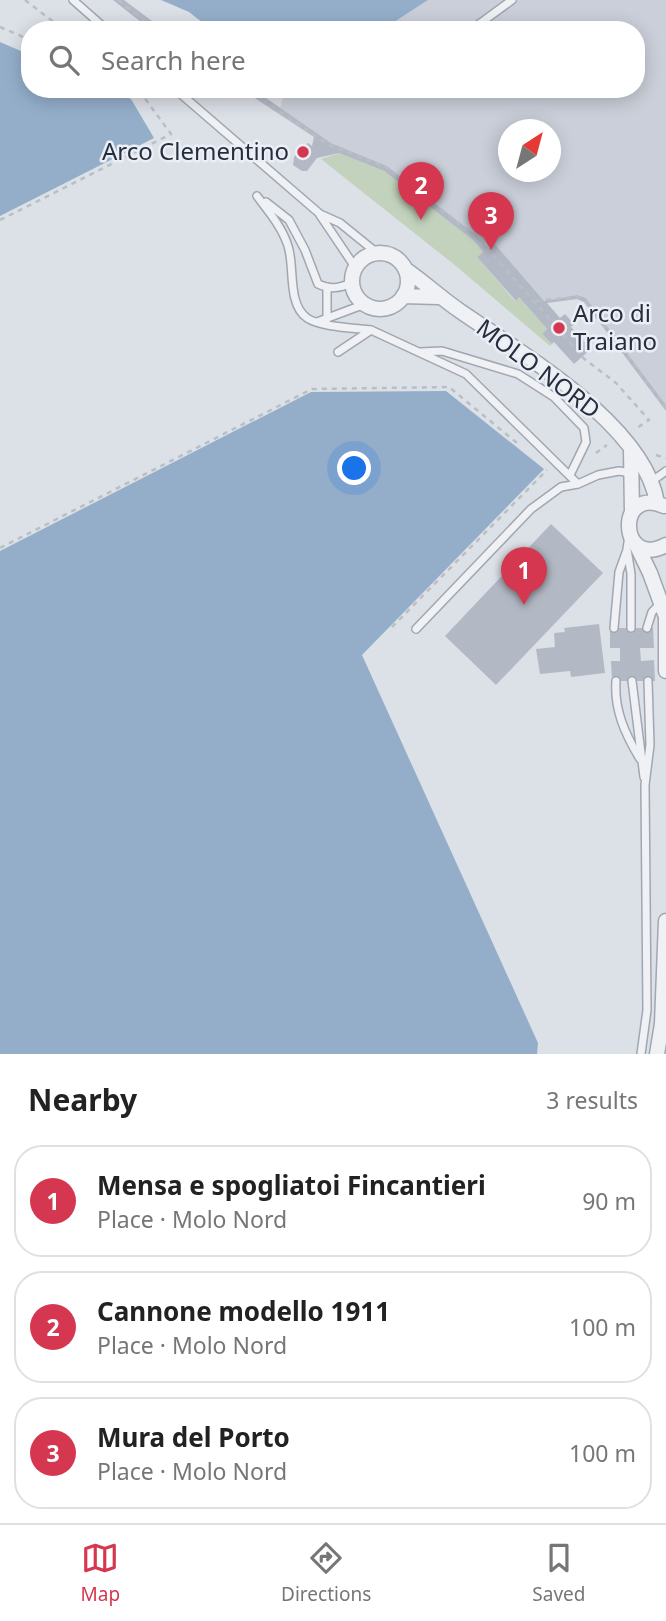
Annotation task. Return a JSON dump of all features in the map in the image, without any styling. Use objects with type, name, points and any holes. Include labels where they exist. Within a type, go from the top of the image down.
[{"type":"street","points":[[377,253],[364,257],[355,267],[352,283],[356,295],[365,304],[381,309],[397,303],[407,288],[405,269]]},
{"type":"street","name":"MOLO NORD","points":[[377,253],[396,258],[405,269],[439,297],[561,381],[627,442],[652,481],[662,505],[641,505],[632,512]]},
{"type":"street","points":[[403,296],[439,297]]},
{"type":"street","points":[[627,442],[633,473],[632,512],[628,519],[631,543],[664,607],[666,671]]},
{"type":"street","points":[[631,543],[651,550],[666,545]]},
{"type":"street","points":[[657,1054],[665,987],[666,921]]},
{"type":"lane","points":[[73,0],[97,21]]},
{"type":"lane","points":[[483,21],[512,0]]},
{"type":"lane","name":"MOLO NORD","points":[[185,98],[320,214],[355,267]]},
{"type":"lane","name":"MOLO NORD","points":[[327,289],[318,284],[305,250],[289,220],[257,196],[278,224],[289,247],[296,302],[306,317],[316,322],[327,321],[371,330],[466,374],[578,484]]},
{"type":"lane","name":"MOLO NORD","points":[[320,214],[340,223],[377,253]]},
{"type":"lane","points":[[352,283],[327,289],[327,321],[365,304]]},
{"type":"lane","points":[[338,352],[371,330]]},
{"type":"lane","name":"MOLO NORD","points":[[416,353],[442,351],[518,374],[554,397],[584,428],[586,442],[570,475]]},
{"type":"lane","points":[[416,629],[531,509],[561,487],[578,484],[598,475],[620,471],[633,473]]},
{"type":"lane","points":[[652,481],[666,471]]},
{"type":"lane","points":[[614,628],[619,572],[631,543]]},
{"type":"lane","points":[[631,543],[631,628]]},
{"type":"lane","points":[[647,628],[652,612],[664,607]]},
{"type":"lane","points":[[616,681],[615,698],[625,733],[641,761]]},
{"type":"lane","points":[[632,681],[645,785]]},
{"type":"lane","points":[[641,1054],[647,1010],[645,785],[650,746],[648,681]]},
{"type":"path","points":[[25,0],[52,21]]},
{"type":"path","points":[[118,0],[145,21]]},
{"type":"path","points":[[0,27],[21,36]]},
{"type":"path","points":[[0,220],[171,134],[145,98]]},
{"type":"path","points":[[259,98],[329,145],[386,167],[477,237],[554,324]]},
{"type":"path","points":[[535,302],[577,297],[585,300],[666,408]]},
{"type":"path","points":[[563,334],[582,357],[616,383],[649,420],[627,442],[601,448],[590,457]]},
{"type":"path","points":[[0,548],[312,389],[449,387],[519,444]]},
{"type":"path","points":[[393,627],[548,469],[570,475]]},
{"type":"shaded area","points":[[428,0],[666,0],[666,405],[586,298],[577,295],[544,301],[494,243],[488,249],[477,236],[387,166],[331,143],[280,108],[283,98],[645,98],[645,21],[396,21]]},
{"type":"green space","points":[[339,153],[384,171],[474,241],[483,252],[477,257],[515,301],[519,297],[547,329],[542,334],[552,344],[550,346],[456,266],[321,159]]},
{"type":"water","points":[[161,0],[428,0],[396,21],[200,21],[189,12]]},
{"type":"water","points":[[0,42],[21,51],[21,98],[131,99],[154,138],[0,216]]},
{"type":"water","points":[[446,391],[544,469],[362,655],[538,1043],[537,1054],[0,1054],[0,551],[311,392]]},
{"type":"building","points":[[113,0],[124,0],[152,21],[140,21]]},
{"type":"building","points":[[255,98],[266,98],[331,143],[387,166],[477,236],[488,249],[494,243],[544,301],[577,295],[586,298],[666,405],[666,411],[584,302],[577,299],[547,303],[560,318],[565,314],[574,324],[571,327],[591,349],[574,364],[554,342],[552,344],[542,334],[547,329],[519,297],[516,301],[477,257],[483,252],[474,241],[384,171],[339,153],[317,158],[307,171],[293,165],[294,157],[301,147],[308,143],[312,146],[314,137]]},
{"type":"building","points":[[551,524],[603,573],[496,685],[445,636]]},
{"type":"building","points":[[599,624],[605,673],[571,677],[570,671],[540,674],[536,649],[555,647],[554,633],[565,632],[564,628]]},
{"type":"building","points":[[610,628],[653,628],[654,648],[640,648],[641,661],[654,660],[655,681],[612,681],[611,661],[620,661],[620,648],[610,648]]},
{"type":"place","name":"Arco Clementino","points":[[303,152]]},
{"type":"place","name":"Cannone modello 1911","points":[[421,220]]},
{"type":"place","name":"Mura del Porto","points":[[491,250]]},
{"type":"place","name":"Arco di Traiano","points":[[559,328]]},
{"type":"place","name":"Mensa e spogliatoi Fincantieri","points":[[524,605]]}]
